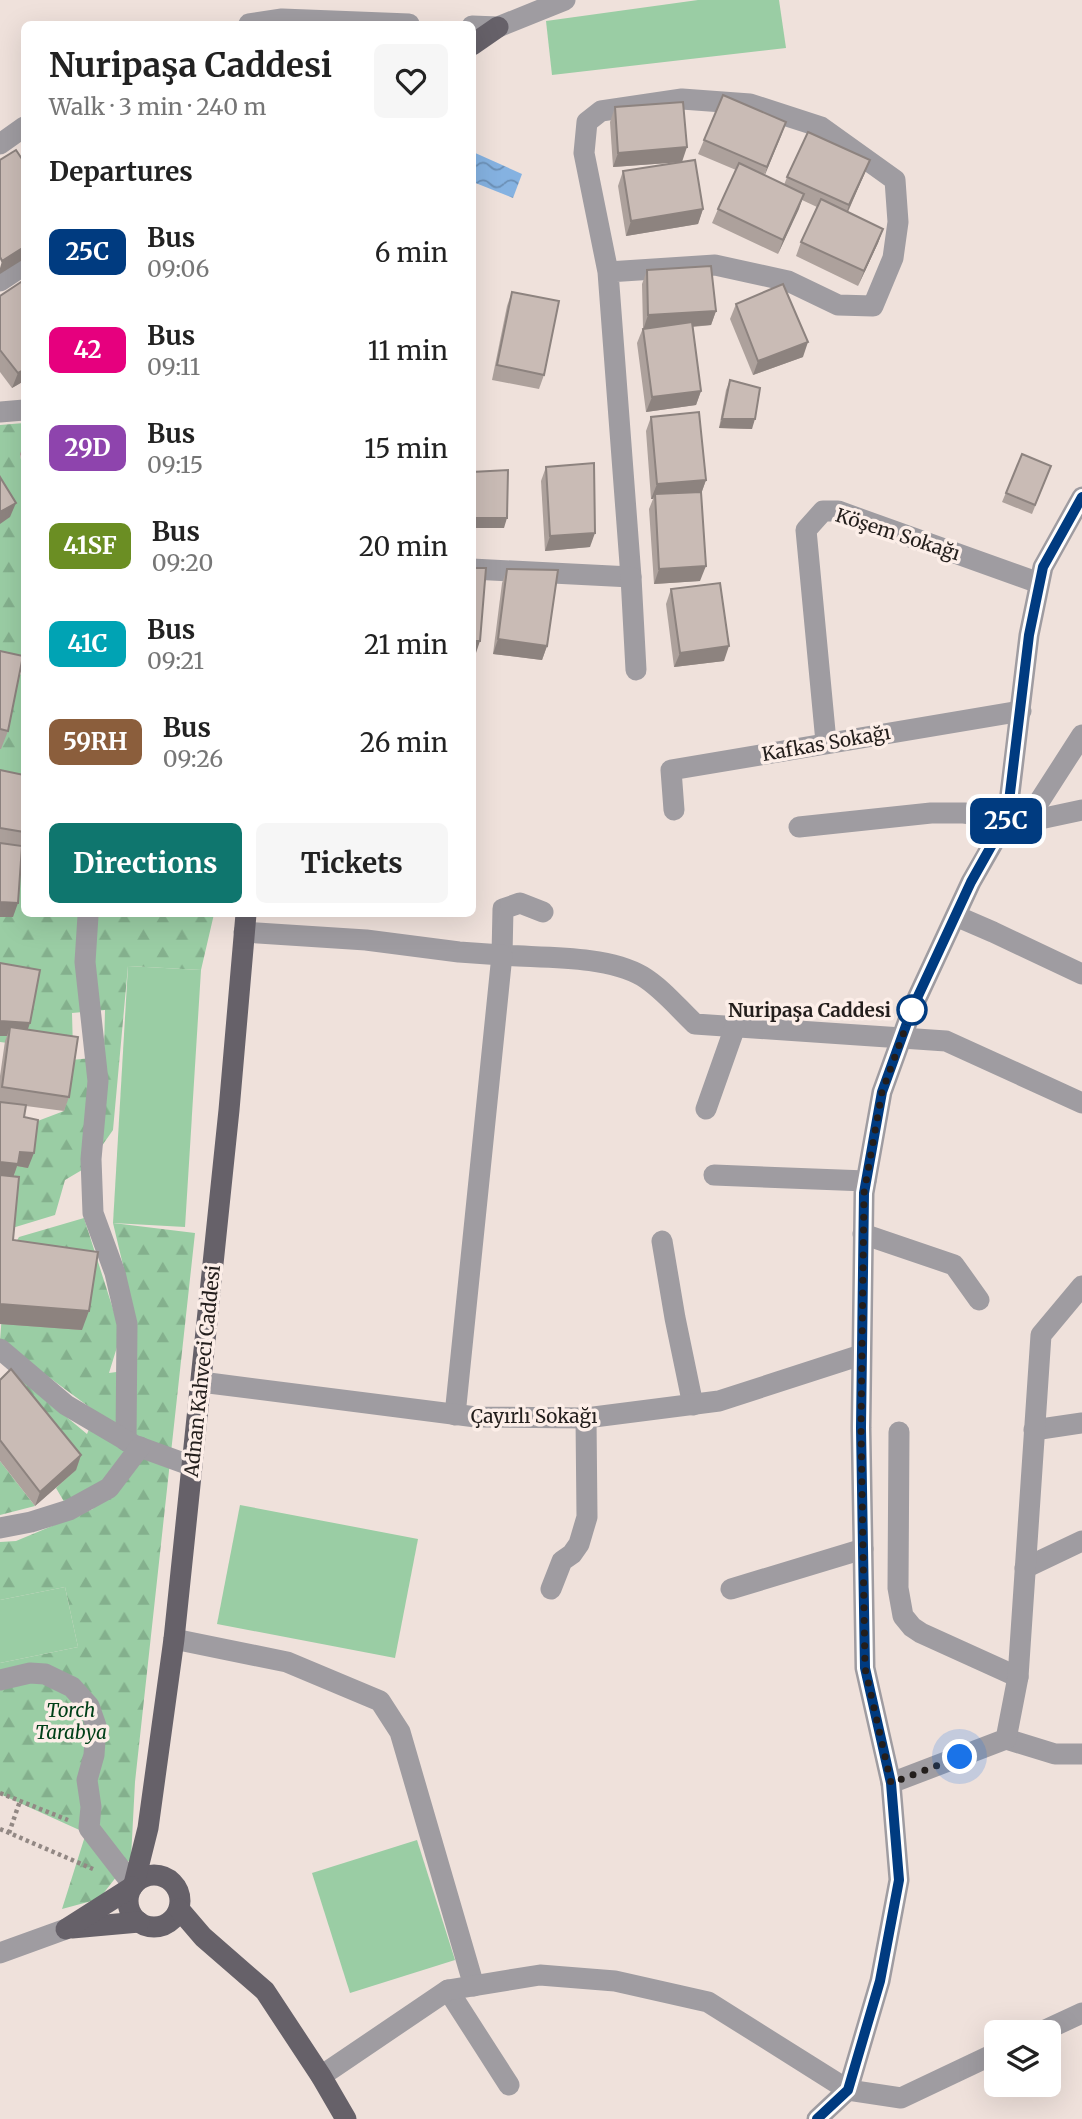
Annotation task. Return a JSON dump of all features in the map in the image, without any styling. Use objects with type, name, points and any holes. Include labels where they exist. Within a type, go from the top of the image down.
[{"type":"main road","points":[[476,42],[498,27]]},
{"type":"main road","name":"Adnan Kahveci Caddesi","points":[[133,1885],[148,1828],[174,1639],[229,1110],[245,923]]},
{"type":"main road","points":[[148,1828],[161,1876]]},
{"type":"main road","points":[[66,1929],[142,1877],[150,1875],[161,1876],[173,1883],[178,1890],[181,1898],[173,1916],[156,1927],[139,1922],[128,1907],[133,1885]]},
{"type":"main road","points":[[173,1916],[203,1937],[265,1992],[321,2076],[345,2119]]},
{"type":"main road","points":[[66,1929],[139,1922]]},
{"type":"street","points":[[476,26],[498,27],[565,0]]},
{"type":"street","points":[[269,21],[333,21]]},
{"type":"street","points":[[608,272],[715,265],[788,281],[838,305],[873,306],[893,258],[898,222],[895,180],[821,127],[750,104],[681,99],[601,111],[587,122],[584,153],[608,272],[636,670]]},
{"type":"street","points":[[0,144],[21,129]]},
{"type":"street","points":[[0,281],[21,267]]},
{"type":"street","points":[[0,412],[21,410]]},
{"type":"street","points":[[1017,820],[1021,711],[1029,635],[1043,567],[1082,497]]},
{"type":"street","name":"Köşem Sokağı","points":[[826,743],[806,530],[823,511],[838,511],[1040,583]]},
{"type":"street","points":[[476,569],[631,577]]},
{"type":"street","name":"Kafkas Sokağı","points":[[674,810],[671,770],[1021,711]]},
{"type":"street","points":[[817,2119],[848,2090],[880,1981],[899,1880],[891,1783],[865,1668],[861,1355],[863,1234],[866,1181],[882,1092],[912,1009],[971,882],[1082,735]]},
{"type":"street","points":[[799,827],[931,813],[964,813],[1017,820],[1082,810]]},
{"type":"street","points":[[455,1415],[502,955],[503,909],[520,903],[543,912]]},
{"type":"street","points":[[956,916],[1082,974]]},
{"type":"street","points":[[0,1528],[32,1522],[69,1510],[109,1488],[133,1444],[125,1359],[127,1324],[115,1273],[93,1213],[91,1159],[98,1081],[85,962],[89,917]]},
{"type":"street","points":[[245,923],[459,952],[591,961],[624,967],[654,985],[695,1024],[946,1041],[1082,1102]]},
{"type":"street","points":[[706,1109],[735,1027]]},
{"type":"street","points":[[714,1175],[866,1181]]},
{"type":"street","points":[[863,1234],[954,1265],[979,1300]]},
{"type":"street","points":[[662,1241],[693,1405]]},
{"type":"street","points":[[1006,1739],[1018,1676],[1041,1335],[1082,1286]]},
{"type":"street","points":[[0,1349],[66,1405],[133,1444],[192,1466]]},
{"type":"street","name":"Çayırlı Sokağı","points":[[201,1382],[476,1417],[586,1418],[719,1401],[861,1355]]},
{"type":"street","points":[[551,1589],[562,1562],[579,1544],[587,1517],[586,1418]]},
{"type":"street","points":[[1034,1430],[1082,1423]]},
{"type":"street","points":[[899,1432],[898,1588],[903,1616],[921,1633],[1018,1676]]},
{"type":"street","points":[[1026,1568],[1082,1541]]},
{"type":"street","points":[[731,1589],[863,1549]]},
{"type":"street","points":[[174,1639],[287,1662],[380,1701],[400,1732],[474,1986]]},
{"type":"street","points":[[0,1680],[30,1673],[46,1674],[72,1686],[89,1706],[96,1726],[94,1755],[88,1780],[91,1807],[89,1828],[133,1885]]},
{"type":"street","points":[[891,1783],[1006,1739],[1055,1754],[1082,1754]]},
{"type":"street","points":[[0,1952],[66,1929]]},
{"type":"street","points":[[321,2076],[448,1990],[540,1975],[615,1981],[708,2003],[848,2090],[901,2098],[984,2059]]},
{"type":"street","points":[[448,1990],[509,2085]]},
{"type":"street","points":[[1061,2022],[1082,2012]]},
{"type":"path","points":[[0,1793],[89,1828]]},
{"type":"path","points":[[9,1833],[20,1801]]},
{"type":"path","points":[[0,1829],[96,1870],[107,1852]]},
{"type":"green space","points":[[698,0],[779,0],[786,48],[552,75],[546,21]]},
{"type":"green space","points":[[21,423],[21,668],[15,669],[0,666],[0,425]]},
{"type":"green space","points":[[21,674],[21,790],[0,786],[0,749],[16,675]]},
{"type":"green space","points":[[0,843],[21,847],[21,917],[213,917],[201,970],[128,966],[113,1130],[87,1167],[65,1180],[55,1215],[9,1229],[15,1166],[35,1122],[64,1111],[71,1060],[92,1058],[104,1050],[105,1010],[72,1013],[73,1051],[0,1042],[0,917],[13,917]]},
{"type":"green space","points":[[128,966],[201,970],[185,1227],[113,1223]]},
{"type":"green space","name":"Torch Tarabya","points":[[84,1218],[121,1334],[109,1373],[131,1370],[136,1320],[113,1223],[195,1233],[135,1782],[131,1858],[99,1899],[62,1909],[86,1833],[0,1794],[0,1663],[78,1647],[65,1587],[0,1600],[0,1542],[16,1541],[93,1509],[100,1491],[66,1505],[56,1488],[75,1470],[16,1375],[87,1434],[96,1412],[0,1341],[6,1259],[19,1237]]},
{"type":"green space","points":[[0,1461],[35,1506],[0,1515]]},
{"type":"green space","points":[[240,1505],[418,1539],[395,1658],[217,1624]]},
{"type":"green space","points":[[65,1587],[78,1647],[0,1663],[0,1600]]},
{"type":"green space","points":[[417,1840],[455,1960],[350,1993],[312,1873]]},
{"type":"water","points":[[476,153],[522,174],[513,198],[476,183]]},
{"type":"building","points":[[723,95],[786,122],[767,167],[704,140]]},
{"type":"building","points":[[683,102],[687,147],[618,153],[615,107]]},
{"type":"building","points":[[808,132],[870,160],[849,205],[787,177]]},
{"type":"building","points":[[16,150],[21,158],[21,249],[2,261],[0,257],[0,160]]},
{"type":"building","points":[[695,160],[703,209],[631,221],[623,171]]},
{"type":"building","points":[[739,163],[804,194],[783,240],[718,209]]},
{"type":"building","points":[[821,199],[883,229],[864,271],[801,242]]},
{"type":"building","points":[[711,266],[716,311],[648,315],[647,270]]},
{"type":"building","points":[[21,282],[21,372],[18,373],[0,350],[0,296]]},
{"type":"building","points":[[783,284],[808,342],[758,361],[736,304]]},
{"type":"building","points":[[512,292],[559,301],[544,375],[497,365]]},
{"type":"building","points":[[692,322],[701,391],[652,397],[643,329]]},
{"type":"building","points":[[730,380],[760,388],[755,419],[722,419]]},
{"type":"building","points":[[699,412],[706,480],[657,484],[651,417]]},
{"type":"building","points":[[1022,454],[1051,466],[1035,505],[1006,493]]},
{"type":"building","points":[[594,463],[595,533],[550,536],[546,467]]},
{"type":"building","points":[[508,470],[507,518],[476,518],[476,472]]},
{"type":"building","points":[[0,477],[16,503],[0,512]]},
{"type":"building","points":[[701,492],[706,566],[659,569],[655,494]]},
{"type":"building","points":[[476,568],[486,568],[480,641],[476,641]]},
{"type":"building","points":[[507,569],[558,570],[547,646],[498,639]]},
{"type":"building","points":[[720,583],[729,646],[680,653],[671,589]]},
{"type":"building","points":[[0,651],[21,656],[21,666],[8,731],[0,729]]},
{"type":"building","points":[[0,770],[21,774],[21,832],[0,828]]},
{"type":"building","points":[[0,843],[21,846],[18,903],[0,902]]},
{"type":"building","points":[[0,963],[40,970],[30,1023],[0,1021]]},
{"type":"building","points":[[10,1027],[78,1037],[69,1097],[2,1087]]},
{"type":"building","points":[[0,1102],[26,1105],[24,1117],[38,1120],[34,1153],[20,1152],[18,1164],[0,1162]]},
{"type":"building","points":[[0,1175],[19,1177],[13,1240],[98,1252],[89,1311],[0,1304]]},
{"type":"building","points":[[11,1369],[81,1455],[40,1492],[0,1440],[0,1380]]},
{"type":"bus line","name":"25C","points":[[817,2119],[848,2090],[880,1981],[899,1880],[891,1783],[865,1668],[861,1428],[864,1193],[882,1092],[912,1009],[971,882],[1007,818],[1029,635],[1043,567],[1082,497]]},
{"type":"place","name":"Nuripaşa Caddesi","points":[[912,1010]]},
{"type":"route","points":[[912,1010],[882,1092],[864,1193],[861,1428],[865,1668],[891,1783],[960,1757]]}]
